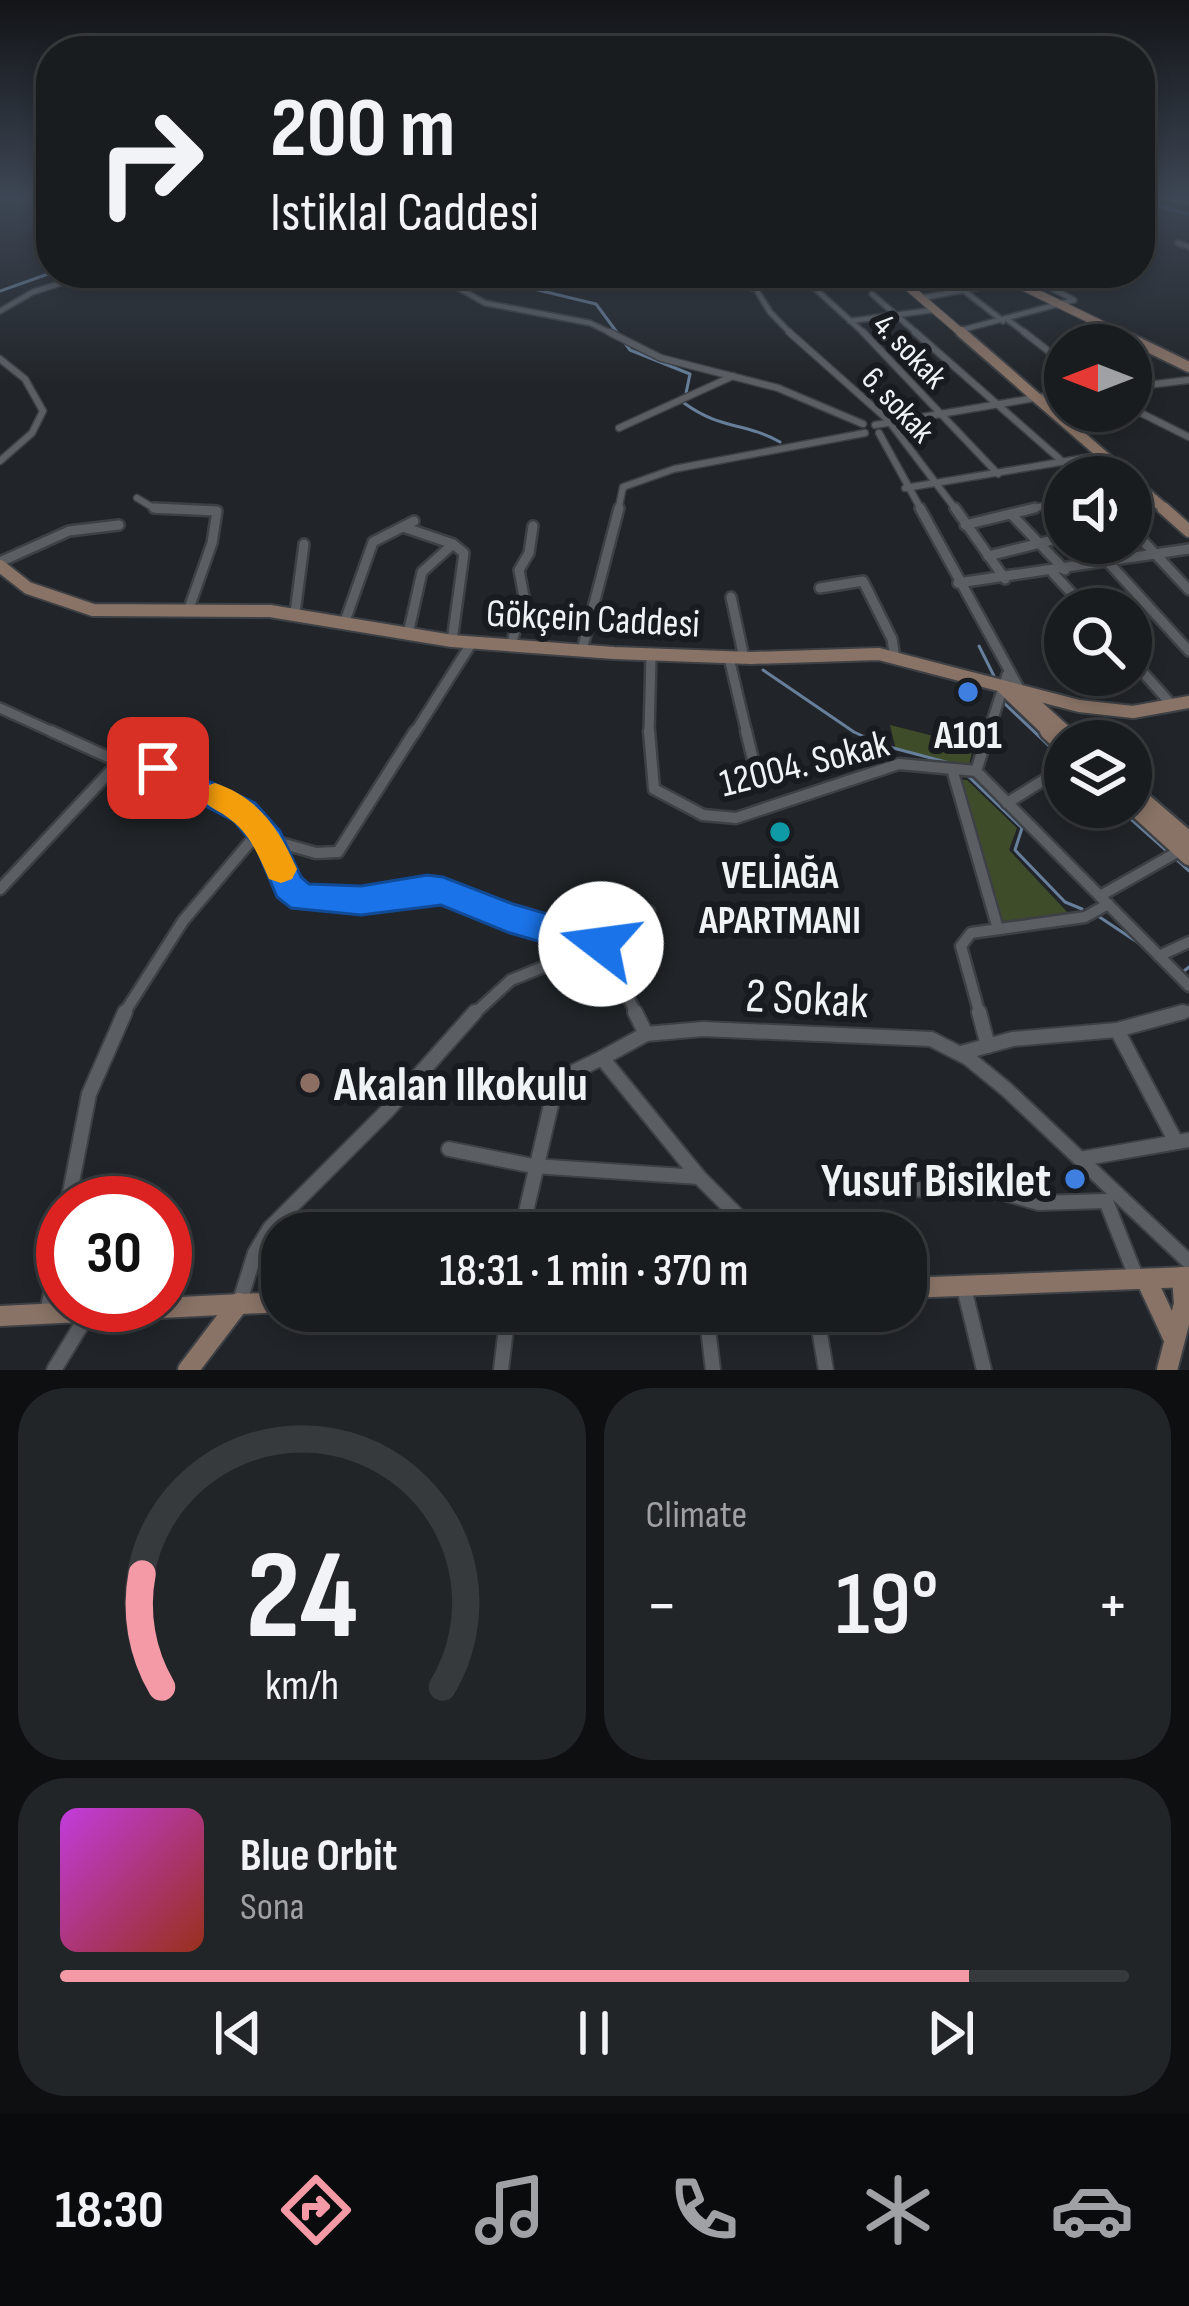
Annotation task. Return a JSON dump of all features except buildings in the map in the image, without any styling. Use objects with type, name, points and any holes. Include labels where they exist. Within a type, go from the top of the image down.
[{"type":"street","points":[[0,311],[46,288]]},
{"type":"street","points":[[458,288],[485,303],[590,323],[635,347],[813,400],[864,430],[886,452]]},
{"type":"street","name":"6. sokak","points":[[753,288],[784,329],[886,421],[939,483],[1005,579]]},
{"type":"street","name":"4. sokak","points":[[815,288],[998,474]]},
{"type":"street","points":[[910,288],[1102,455]]},
{"type":"street","points":[[920,298],[974,288]]},
{"type":"street","points":[[1026,288],[1189,367]]},
{"type":"street","points":[[958,331],[1074,300],[1051,288]]},
{"type":"street","points":[[963,290],[1044,349]]},
{"type":"street","points":[[872,294],[1058,456]]},
{"type":"street","points":[[850,321],[933,310]]},
{"type":"street","points":[[0,358],[26,379],[44,411],[32,433],[0,461]]},
{"type":"street","points":[[619,428],[734,376]]},
{"type":"street","points":[[1152,384],[1189,380]]},
{"type":"street","points":[[582,650],[611,551],[623,487],[674,469],[877,429],[886,421],[1044,395]]},
{"type":"street","points":[[1152,418],[1189,437]]},
{"type":"street","points":[[877,429],[1005,681],[1047,720]]},
{"type":"street","points":[[1096,456],[1102,455]]},
{"type":"street","points":[[905,488],[1044,465]]},
{"type":"street","points":[[137,498],[157,510],[217,511],[212,543],[188,611]]},
{"type":"street","points":[[1152,500],[1189,531]]},
{"type":"street","points":[[965,525],[1044,506]]},
{"type":"street","points":[[1010,514],[1066,570]]},
{"type":"street","points":[[345,621],[373,542],[410,524],[453,544],[464,559],[452,641]]},
{"type":"street","points":[[0,564],[69,531],[119,525]]},
{"type":"street","points":[[511,646],[524,598],[519,570],[529,554],[533,526]]},
{"type":"street","points":[[988,556],[1042,543]]},
{"type":"street","points":[[295,613],[304,544]]},
{"type":"street","points":[[408,634],[422,572],[453,544]]},
{"type":"street","points":[[1152,556],[1189,549]]},
{"type":"street","points":[[1152,551],[1189,590]]},
{"type":"street","name":"Gökçein Caddesi","points":[[0,564],[22,586],[75,608],[295,613],[471,644],[651,655],[736,658],[844,652],[1005,681],[1020,691],[1079,706],[1133,712],[1189,702]]},
{"type":"street","points":[[958,584],[1103,564]]},
{"type":"street","points":[[1110,564],[1189,651]]},
{"type":"street","points":[[1053,573],[1067,588]]},
{"type":"street","points":[[820,588],[863,581],[892,639],[896,658]]},
{"type":"street","points":[[731,597],[736,658],[756,772]]},
{"type":"street","points":[[264,835],[316,853],[338,852],[471,644]]},
{"type":"street","name":"12004. Sokak","points":[[651,655],[653,789],[703,815],[736,818],[899,764],[962,770]]},
{"type":"street","points":[[998,929],[962,770],[1005,681]]},
{"type":"street","points":[[1152,683],[1172,705]]},
{"type":"street","points":[[1020,691],[1049,720]]},
{"type":"street","points":[[1069,720],[1079,706]]},
{"type":"street","points":[[0,708],[119,761],[158,768],[244,812],[264,835],[289,887],[303,898],[361,901],[427,889],[443,891],[510,918],[601,944],[646,1034],[571,1073],[555,1088],[525,1212]]},
{"type":"street","points":[[0,889],[119,761]]},
{"type":"street","points":[[962,770],[1007,802],[1189,986]]},
{"type":"street","points":[[1007,802],[1044,780]]},
{"type":"street","points":[[1152,813],[1182,845]]},
{"type":"street","points":[[1152,821],[1182,845]]},
{"type":"street","points":[[73,1176],[88,1097],[126,1008],[170,937],[264,835]]},
{"type":"street","points":[[988,1046],[961,946],[971,933],[1085,917],[1182,845]]},
{"type":"street","points":[[188,1370],[238,1304],[255,1253],[270,1228],[386,1112],[491,995],[511,980],[601,944],[650,910]]},
{"type":"street","points":[[1159,956],[1189,942]]},
{"type":"street","points":[[961,1053],[1013,1039],[1117,1030],[1189,1011]]},
{"type":"street","name":"2 Sokak","points":[[646,1034],[703,1029],[931,1039],[961,1053]]},
{"type":"street","points":[[1080,1160],[1183,1141],[1117,1030]]},
{"type":"street","points":[[961,1053],[1080,1160],[1108,1196],[1187,1272]]},
{"type":"street","points":[[602,1058],[699,1177],[734,1212]]},
{"type":"street","points":[[449,1149],[533,1166],[699,1177]]},
{"type":"street","points":[[845,1186],[906,1185],[1004,1193],[1039,1203],[1108,1196]]},
{"type":"street","points":[[1108,1196],[1141,1279],[1173,1337]]},
{"type":"street","points":[[927,1288],[1141,1279],[1187,1272]]},
{"type":"street","points":[[1167,1370],[1187,1272]]},
{"type":"street","points":[[964,1287],[984,1370]]},
{"type":"street","points":[[192,1307],[261,1303]]},
{"type":"street","points":[[0,1316],[36,1313]]},
{"type":"street","points":[[54,1370],[77,1332]]},
{"type":"street","points":[[501,1370],[506,1332]]},
{"type":"street","points":[[708,1332],[713,1370]]},
{"type":"street","points":[[820,1332],[826,1370]]},
{"type":"green space","points":[[890,725],[973,746],[969,766],[896,750]]},
{"type":"green space","points":[[957,780],[967,780],[1017,828],[1009,850],[1070,915],[1000,924]]},
{"type":"waterway","points":[[0,291],[36,278]]},
{"type":"waterway","points":[[529,288],[596,304],[630,350],[690,374],[684,403],[710,418],[780,442]]},
{"type":"waterway","points":[[979,646],[994,676]]},
{"type":"waterway","points":[[763,670],[854,732],[882,745],[957,765]]},
{"type":"waterway","points":[[1004,703],[1044,741]]},
{"type":"waterway","points":[[968,776],[1022,828],[1015,850],[1065,902],[1082,909]]},
{"type":"waterway","points":[[1141,828],[1170,854]]},
{"type":"waterway","points":[[1177,860],[1189,871]]},
{"type":"waterway","points":[[1098,916],[1140,944]]},
{"type":"waterway","points":[[1184,971],[1189,967]]},
{"type":"slow traffic","points":[[215,795],[244,812],[268,840],[281,869]]},
{"type":"place","name":"A101","points":[[968,692]]},
{"type":"place","name":"VELİAĞA APARTMANI","points":[[780,832]]},
{"type":"place","name":"Akalan Ilkokulu","points":[[310,1083]]},
{"type":"place","name":"Yusuf Bisiklet","points":[[1075,1179]]},
{"type":"route","points":[[158,768],[244,812],[268,840],[289,887],[303,898],[361,901],[427,889],[443,891],[477,907],[601,944]]}]
